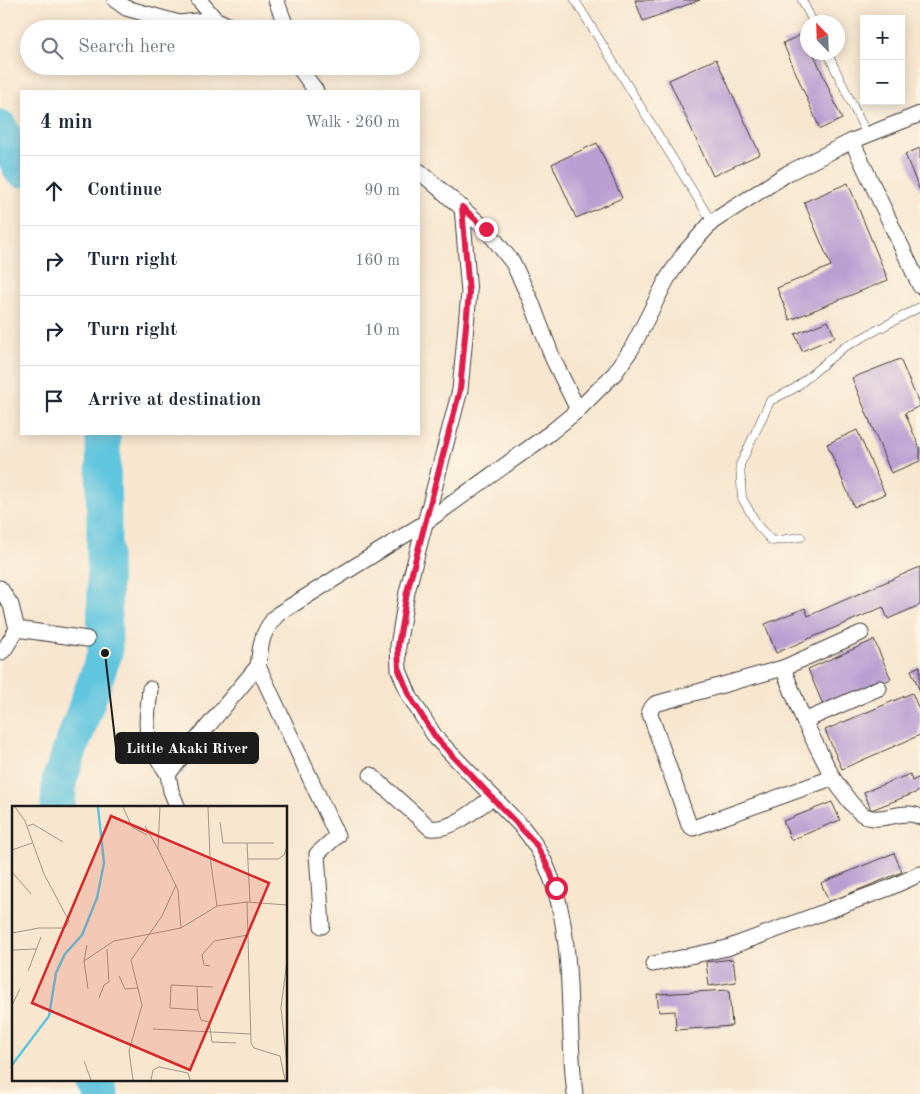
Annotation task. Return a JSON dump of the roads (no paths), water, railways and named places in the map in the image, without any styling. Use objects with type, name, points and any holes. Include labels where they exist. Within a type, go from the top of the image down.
[{"type":"street","points":[[114,0],[126,8],[168,20]]},
{"type":"street","points":[[199,0],[215,19]]},
{"type":"street","points":[[276,0],[284,20]]},
{"type":"street","points":[[206,20],[215,19]]},
{"type":"street","points":[[304,75],[315,90]]},
{"type":"street","points":[[322,926],[317,854],[337,836],[258,666],[261,639],[266,626],[278,614],[426,522],[550,433],[578,410],[615,373],[632,348],[667,279],[685,252],[712,222],[788,173],[852,142],[920,114]]},
{"type":"street","points":[[852,142],[920,286]]},
{"type":"street","points":[[420,172],[486,229],[513,264],[531,301],[552,359],[578,410]]},
{"type":"street","points":[[462,207],[469,293],[460,390],[407,592],[398,646],[399,670],[410,697],[436,738],[535,843],[549,869],[556,888],[564,937],[575,1094]]},
{"type":"street","points":[[0,588],[11,605],[16,629],[4,650],[0,653]]},
{"type":"street","points":[[16,629],[87,640]]},
{"type":"street","points":[[834,780],[693,828],[689,825],[649,711],[654,704],[783,668],[861,633]]},
{"type":"street","points":[[168,774],[258,666]]},
{"type":"street","points":[[783,668],[804,721],[834,780],[861,814],[871,818],[905,815],[920,817]]},
{"type":"street","points":[[804,721],[879,688]]},
{"type":"street","points":[[150,689],[146,726],[148,743],[168,774],[171,791],[177,806]]},
{"type":"street","points":[[370,775],[430,828],[439,829],[449,826],[493,797]]},
{"type":"street","points":[[653,964],[727,948],[889,888],[920,874]]},
{"type":"lane","points":[[575,0],[712,222]]},
{"type":"lane","points":[[802,0],[810,15]]},
{"type":"lane","points":[[832,60],[868,135]]},
{"type":"lane","points":[[801,537],[772,541],[758,526],[742,498],[740,465],[770,401],[795,388],[843,348],[920,307]]},
{"type":"waterway","points":[[0,127],[20,168]]},
{"type":"waterway","points":[[58,806],[59,781],[105,653],[103,435]]},
{"type":"waterway","points":[[96,1082],[101,1094]]},
{"type":"place","name":"Little Akaki River","points":[[105,653]]}]
